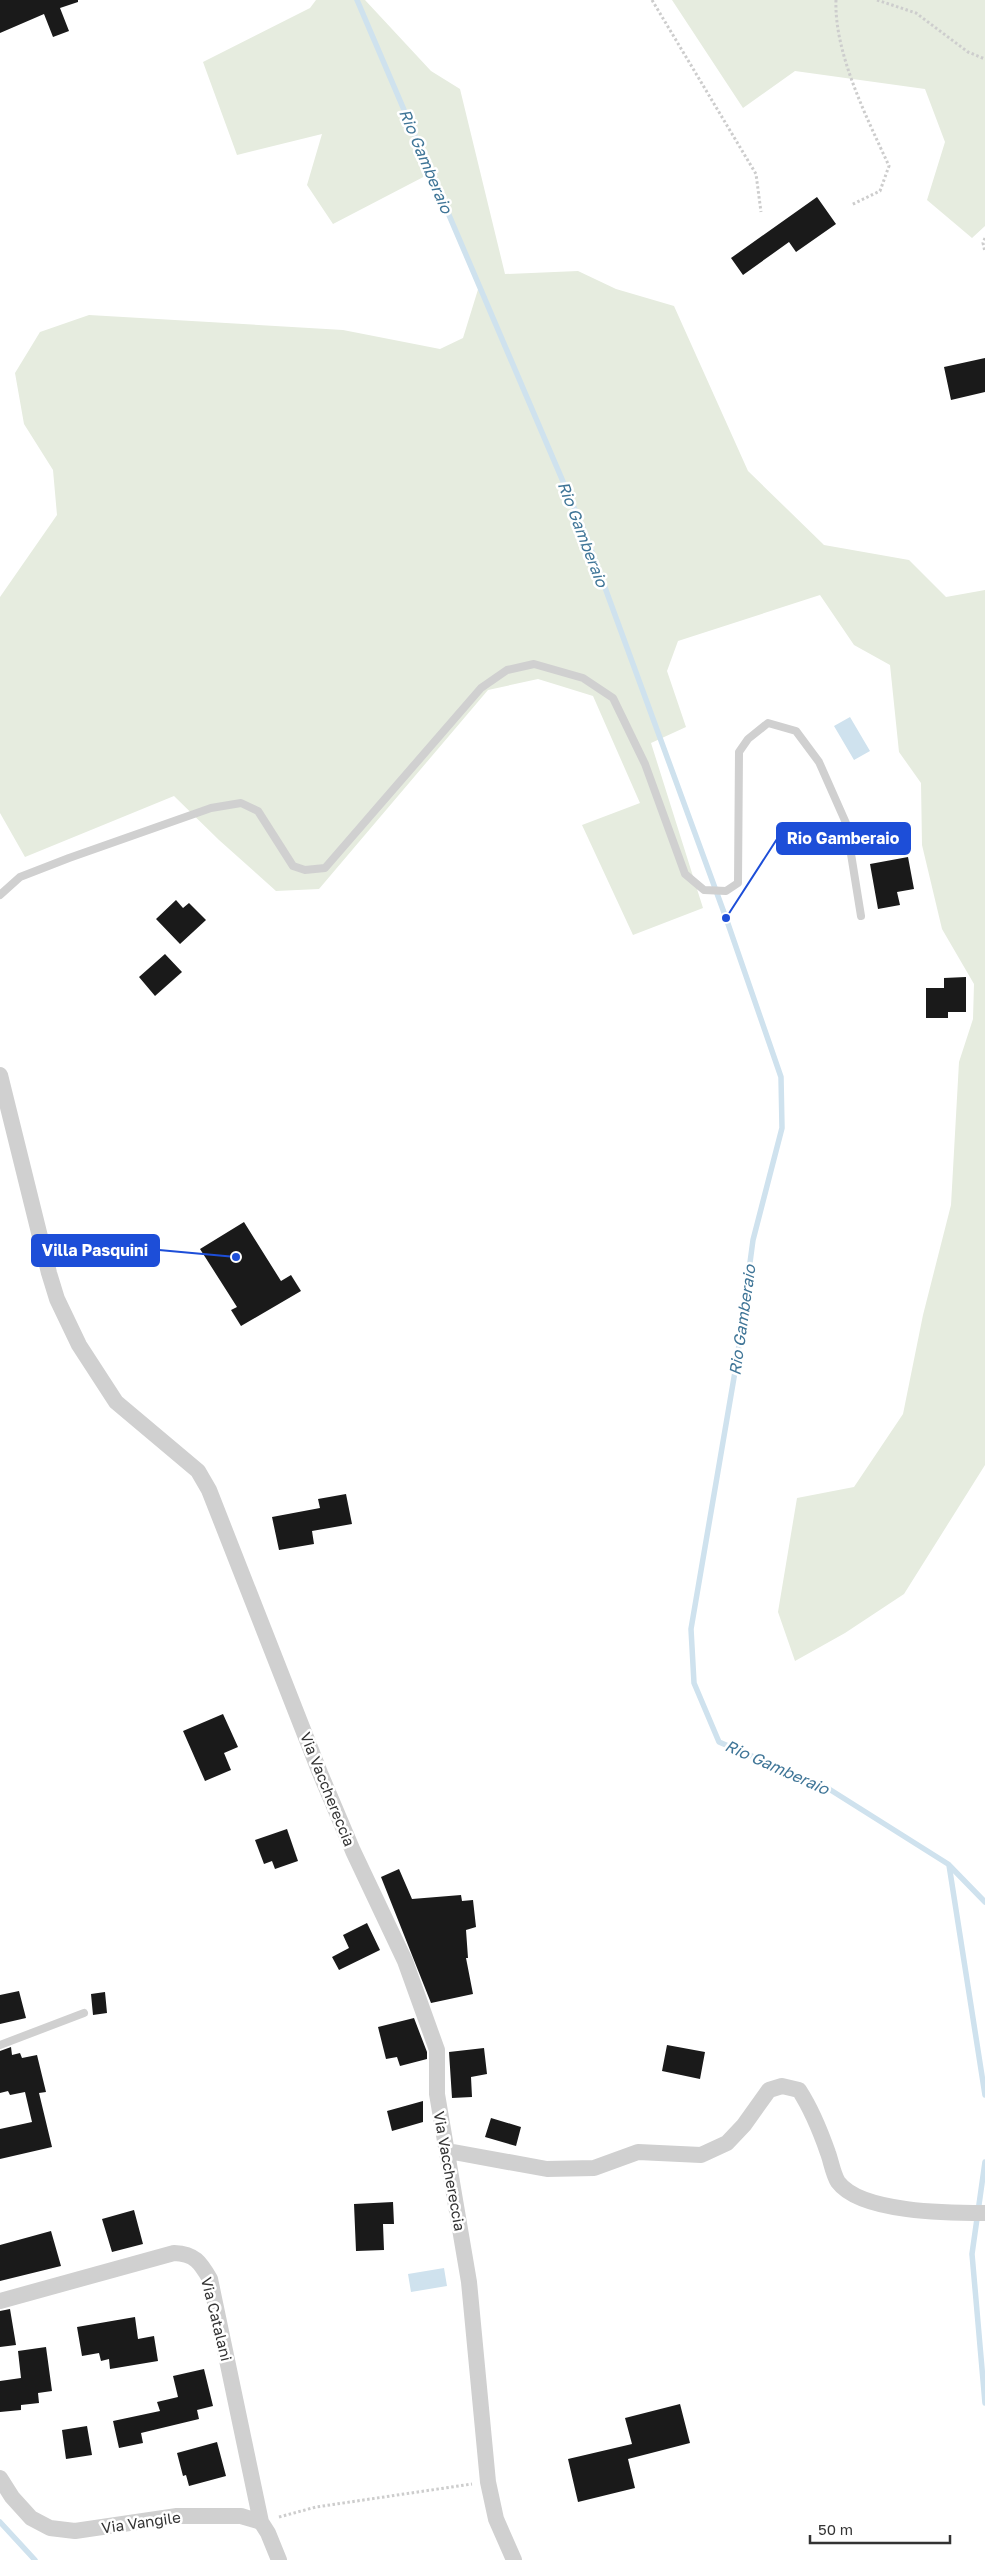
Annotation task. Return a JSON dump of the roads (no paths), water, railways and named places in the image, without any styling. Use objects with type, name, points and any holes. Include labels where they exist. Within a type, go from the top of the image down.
[{"type":"street","name":"Via Vacchereccia","points":[[0,1075],[57,1299],[79,1346],[116,1402],[198,1471],[210,1490],[320,1773],[353,1851],[405,1961],[431,2032],[437,2050],[436,2094],[448,2151],[469,2282],[488,2482],[496,2519],[514,2560]]},
{"type":"street","points":[[448,2151],[547,2169],[594,2168],[638,2152],[701,2155],[727,2143],[744,2125],[769,2090],[782,2086],[799,2090],[812,2111],[838,2181],[850,2192],[892,2208],[953,2213],[985,2213]]},
{"type":"street","name":"Via Catalani","points":[[0,2301],[174,2254],[189,2254],[199,2261],[210,2279],[261,2522]]},
{"type":"street","name":"Via Vangile","points":[[0,2478],[12,2497],[31,2518],[50,2528],[75,2531],[167,2517],[212,2515],[241,2516],[261,2522]]},
{"type":"street","points":[[261,2522],[268,2532],[279,2560]]},
{"type":"lane","points":[[0,895],[20,877],[53,864],[211,808],[241,803],[258,811],[293,866],[305,870],[325,868],[481,688],[507,670],[534,664],[583,678],[613,698],[645,764],[685,874],[704,890],[726,891],[738,883],[739,752],[748,740],[768,723],[796,731],[819,762],[846,823],[861,916]]},
{"type":"lane","points":[[0,2045],[84,2012]]},
{"type":"water","points":[[850,717],[870,751],[854,760],[834,726]]},
{"type":"water","points":[[444,2268],[447,2286],[411,2292],[408,2274]]},
{"type":"waterway","name":"Rio Gamberaio","points":[[357,0],[585,533],[726,918],[781,1077],[782,1128],[753,1240],[737,1360],[691,1629],[694,1683],[719,1742],[829,1789],[948,1864],[985,1902]]},
{"type":"waterway","points":[[949,1865],[985,2095]]},
{"type":"waterway","points":[[985,2162],[972,2254],[985,2403]]},
{"type":"waterway","points":[[0,2522],[35,2560]]},
{"type":"place","name":"Rio Gamberaio","points":[[726,918]]},
{"type":"place","name":"Villa Pasquini","points":[[236,1257]]}]
